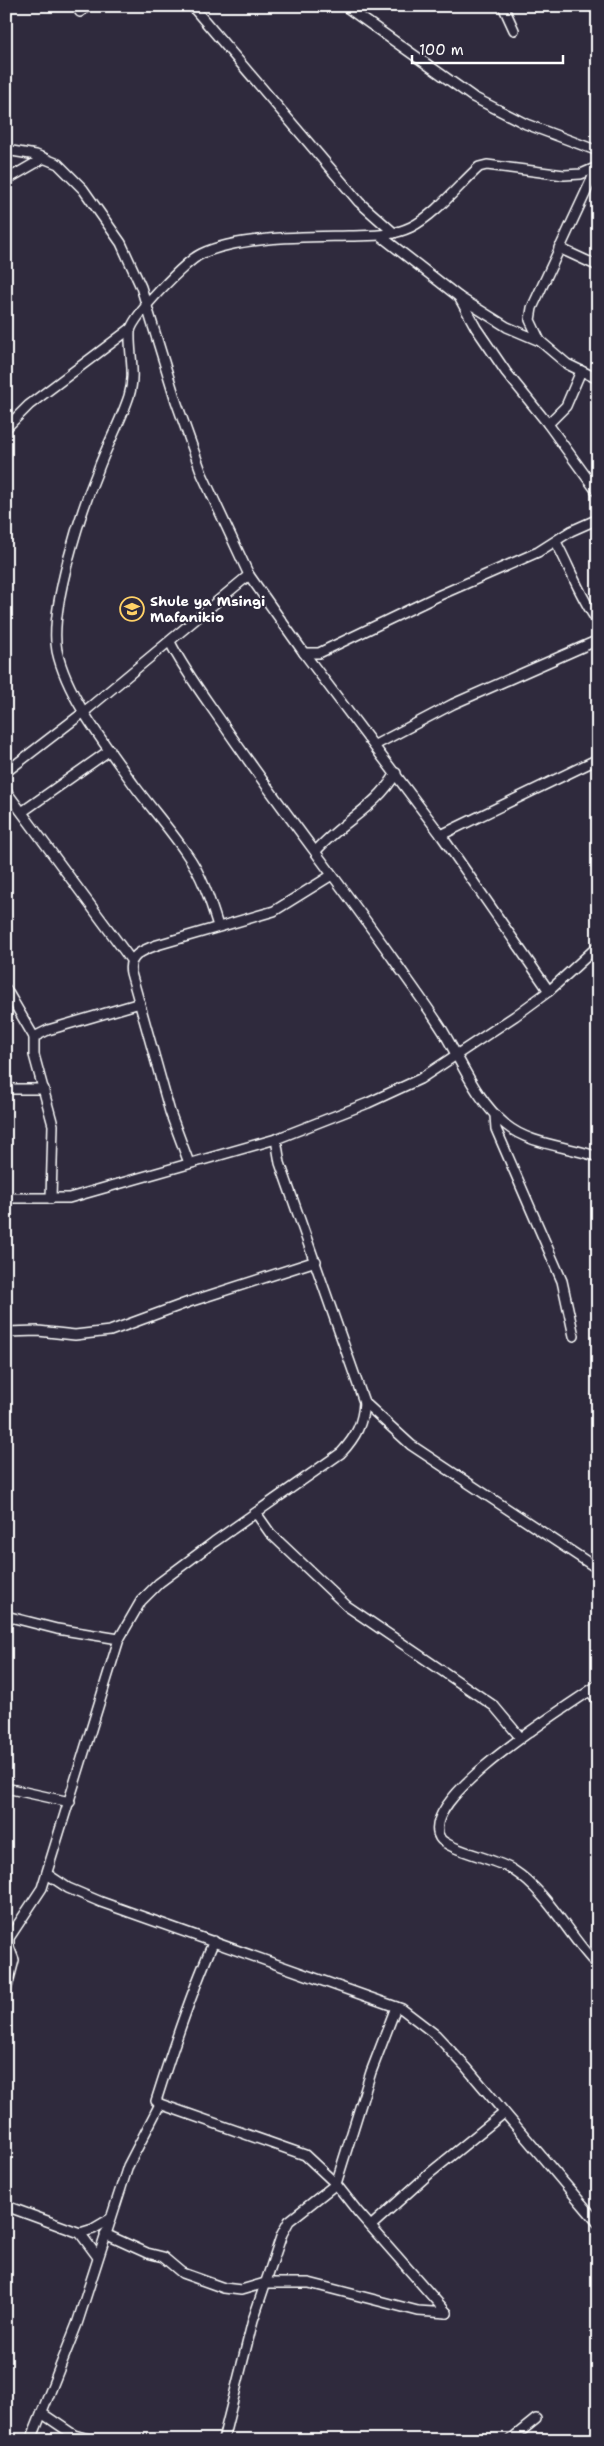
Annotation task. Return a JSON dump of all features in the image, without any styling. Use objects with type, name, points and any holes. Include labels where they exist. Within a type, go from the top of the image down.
[{"type":"street","points":[[80,12],[88,6]]},
{"type":"street","points":[[192,6],[359,202],[394,233]]},
{"type":"street","points":[[345,6],[473,97],[526,124],[598,151]]},
{"type":"street","points":[[503,6],[514,30]]},
{"type":"street","points":[[6,150],[44,158],[58,164],[70,175],[111,228],[129,258],[147,306],[176,401],[202,474],[249,575],[304,653],[442,835],[549,991]]},
{"type":"street","points":[[6,180],[44,158]]},
{"type":"street","points":[[6,428],[29,405],[130,329],[147,306],[186,263],[209,250],[229,245],[306,236],[382,237],[412,227],[431,213],[479,167],[487,165],[511,166],[564,175],[580,174],[598,167]]},
{"type":"street","points":[[540,341],[530,320],[532,308],[598,167]]},
{"type":"street","points":[[382,237],[459,297],[507,327],[540,341],[567,364],[598,379]]},
{"type":"street","points":[[559,248],[598,266]]},
{"type":"street","points":[[459,297],[498,360],[548,424],[598,493]]},
{"type":"street","points":[[130,329],[133,360],[129,396],[97,472],[69,558],[56,628],[57,649],[63,669],[84,712],[134,785],[186,853],[210,898],[218,926]]},
{"type":"street","points":[[548,424],[566,406],[580,371]]},
{"type":"street","points":[[304,653],[319,653],[440,594],[538,552],[577,528],[598,519]]},
{"type":"street","points":[[556,542],[585,602],[598,622]]},
{"type":"street","points":[[6,772],[84,712],[249,575]]},
{"type":"street","points":[[375,745],[453,704],[598,640]]},
{"type":"street","points":[[170,642],[189,676],[238,746],[316,851],[412,986],[442,1031],[477,1092],[495,1114],[507,1126],[531,1139],[580,1150],[598,1157]]},
{"type":"street","points":[[22,812],[110,750]]},
{"type":"street","points":[[442,835],[598,759]]},
{"type":"street","points":[[316,851],[330,836],[384,793],[396,774]]},
{"type":"street","points":[[6,791],[131,960]]},
{"type":"street","points":[[189,1163],[170,1112],[130,965],[131,960],[142,951],[157,945],[274,911],[332,875]]},
{"type":"street","points":[[6,1198],[69,1198],[276,1139],[420,1079],[549,991],[598,946]]},
{"type":"street","points":[[6,989],[34,1037],[34,1054],[53,1125],[51,1199]]},
{"type":"street","points":[[34,1037],[48,1030],[140,1003]]},
{"type":"street","points":[[6,1089],[44,1089]]},
{"type":"street","points":[[495,1114],[496,1129],[562,1281],[574,1336]]},
{"type":"street","points":[[6,1990],[14,1960],[9,1947],[9,1938],[42,1888],[119,1639],[141,1600],[159,1583],[341,1453],[353,1441],[362,1423],[364,1402],[280,1163],[276,1139]]},
{"type":"street","points":[[6,1332],[38,1331],[76,1335],[110,1331],[189,1302],[316,1261]]},
{"type":"street","points":[[364,1402],[411,1445],[598,1569]]},
{"type":"street","points":[[256,1513],[270,1533],[347,1606],[494,1706],[520,1737]]},
{"type":"street","points":[[6,1616],[57,1629],[119,1639]]},
{"type":"street","points":[[598,1685],[520,1737],[462,1788],[442,1818],[438,1834],[449,1846],[489,1858],[518,1873],[552,1907],[583,1952],[598,1966]]},
{"type":"street","points":[[590,1691],[598,1701]]},
{"type":"street","points":[[6,1788],[70,1802]]},
{"type":"street","points":[[47,1874],[68,1888],[101,1902],[396,2007],[416,2018],[436,2035],[466,2067],[598,2223]]},
{"type":"street","points":[[105,2234],[147,2253],[163,2257],[182,2273],[224,2288],[241,2290],[265,2283],[309,2283],[418,2310],[447,2313],[358,2212],[336,2184],[312,2161],[296,2150],[221,2127],[156,2101],[200,1972],[214,1941]]},
{"type":"street","points":[[223,2440],[265,2283],[282,2234],[289,2221],[336,2184],[371,2072],[396,2007]]},
{"type":"street","points":[[31,2440],[43,2414],[77,2324],[128,2166],[160,2104]]},
{"type":"street","points":[[372,2226],[430,2173],[504,2113]]},
{"type":"street","points":[[6,2206],[80,2233],[98,2256]]},
{"type":"street","points":[[80,2233],[93,2229],[110,2219]]},
{"type":"street","points":[[43,2414],[74,2435],[92,2440]]},
{"type":"street","points":[[510,2440],[536,2419]]},
{"type":"place","name":"Shule ya Msingi Mafanikio","points":[[132,609]]}]
